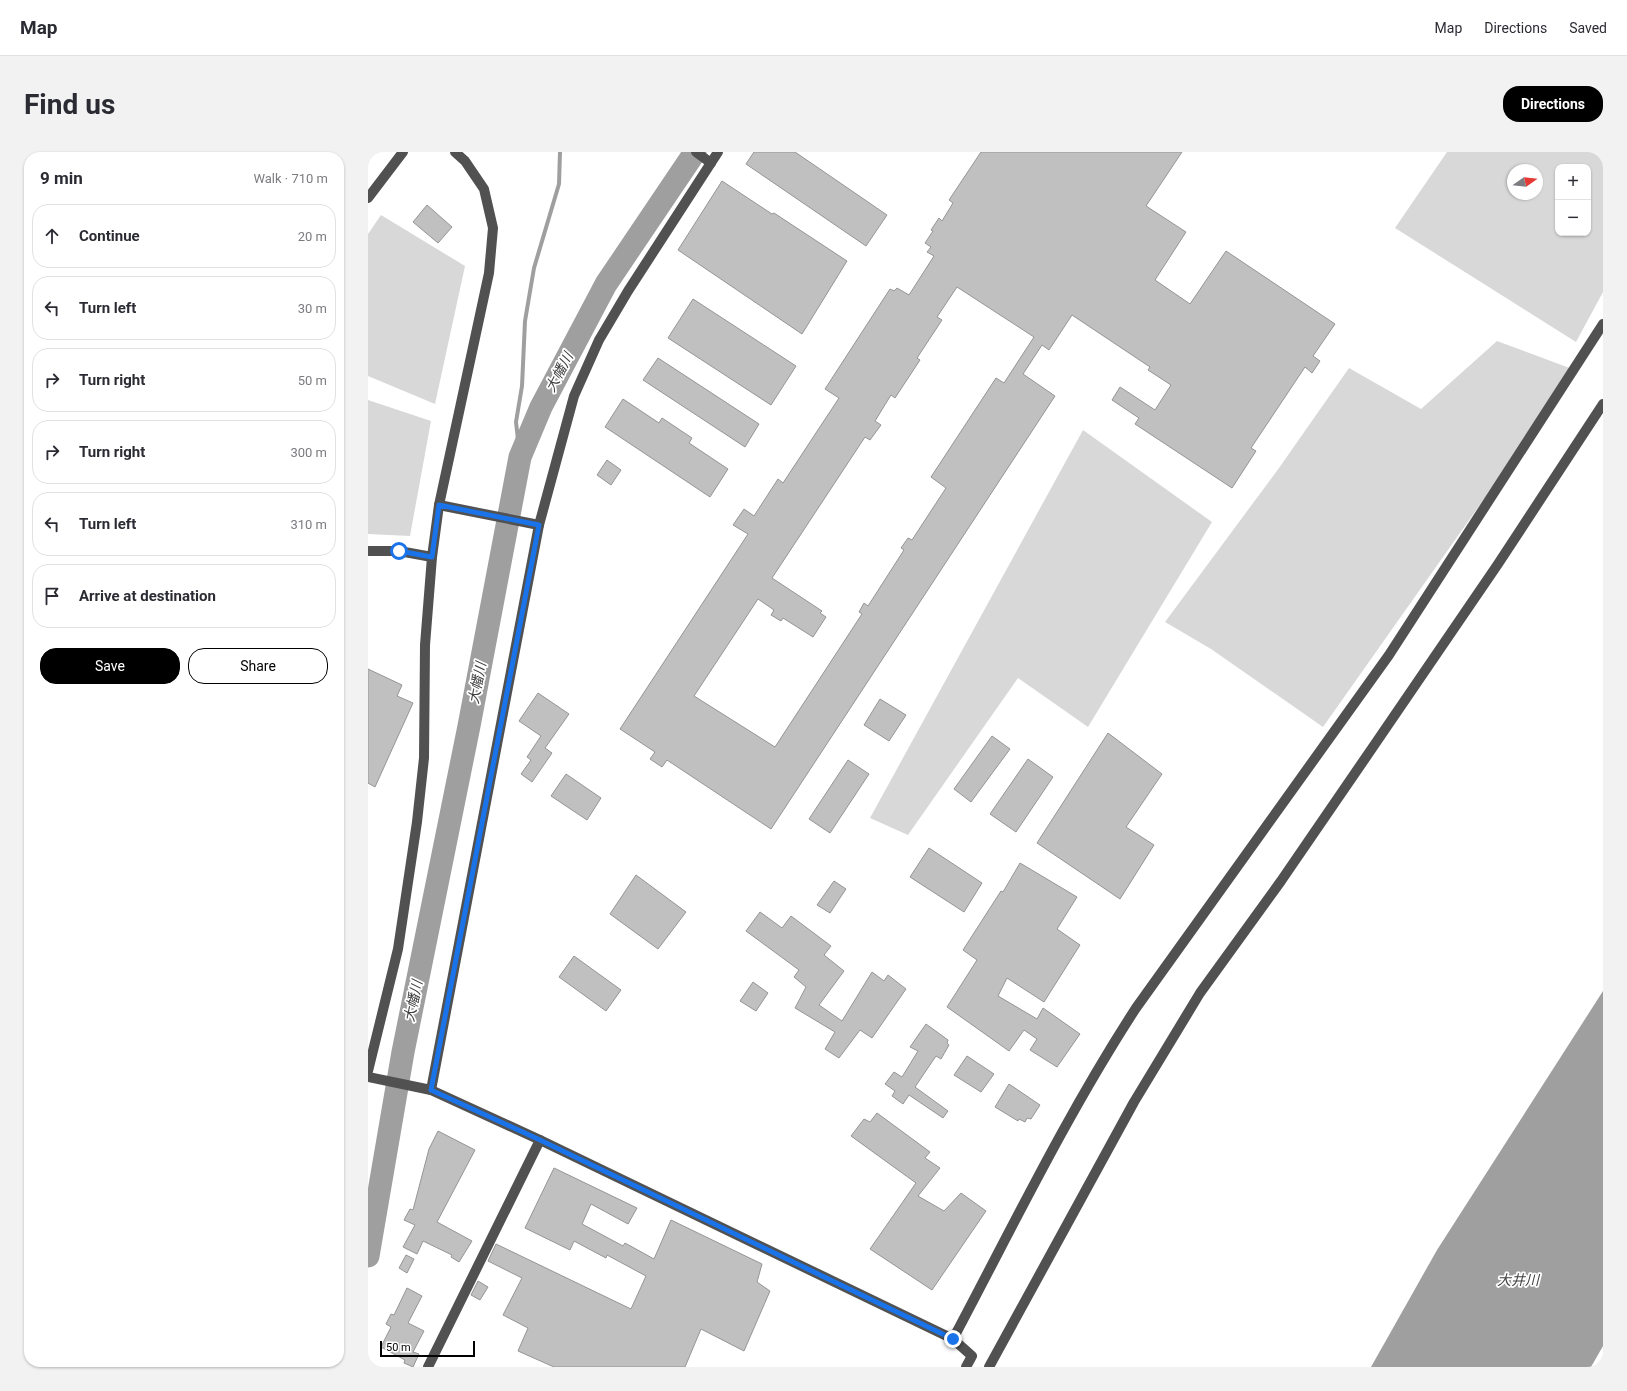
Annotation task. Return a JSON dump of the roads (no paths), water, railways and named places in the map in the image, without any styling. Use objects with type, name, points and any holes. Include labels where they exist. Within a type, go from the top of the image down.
[{"type":"street","points":[[368,198],[403,152]]},
{"type":"street","points":[[368,1071],[398,949],[417,822],[424,758],[425,645],[432,557],[439,505],[489,273],[493,228],[484,189],[465,161],[455,152]]},
{"type":"street","points":[[696,152],[711,163]]},
{"type":"street","points":[[431,1090],[539,525],[574,396],[599,340],[718,152]]},
{"type":"street","points":[[953,1339],[1085,1090],[1113,1044],[1145,995],[1389,655],[1603,324]]},
{"type":"street","points":[[989,1367],[1134,1102],[1200,993],[1281,881],[1375,744],[1498,564],[1603,404]]},
{"type":"street","points":[[439,505],[539,525]]},
{"type":"street","points":[[368,551],[399,551],[432,557]]},
{"type":"street","points":[[368,1076],[380,1080],[431,1090],[540,1140],[953,1339],[972,1356],[966,1367]]},
{"type":"street","points":[[428,1367],[540,1140]]},
{"type":"water","name":"大井川","points":[[1603,991],[1603,1346],[1591,1367],[1371,1367],[1437,1250]]},
{"type":"waterway","points":[[520,457],[516,422],[522,386],[525,321],[534,268],[559,184],[560,152]]},
{"type":"waterway","name":"大幡川","points":[[368,1256],[403,1052],[469,726],[520,457],[541,407],[606,284],[695,152]]}]
